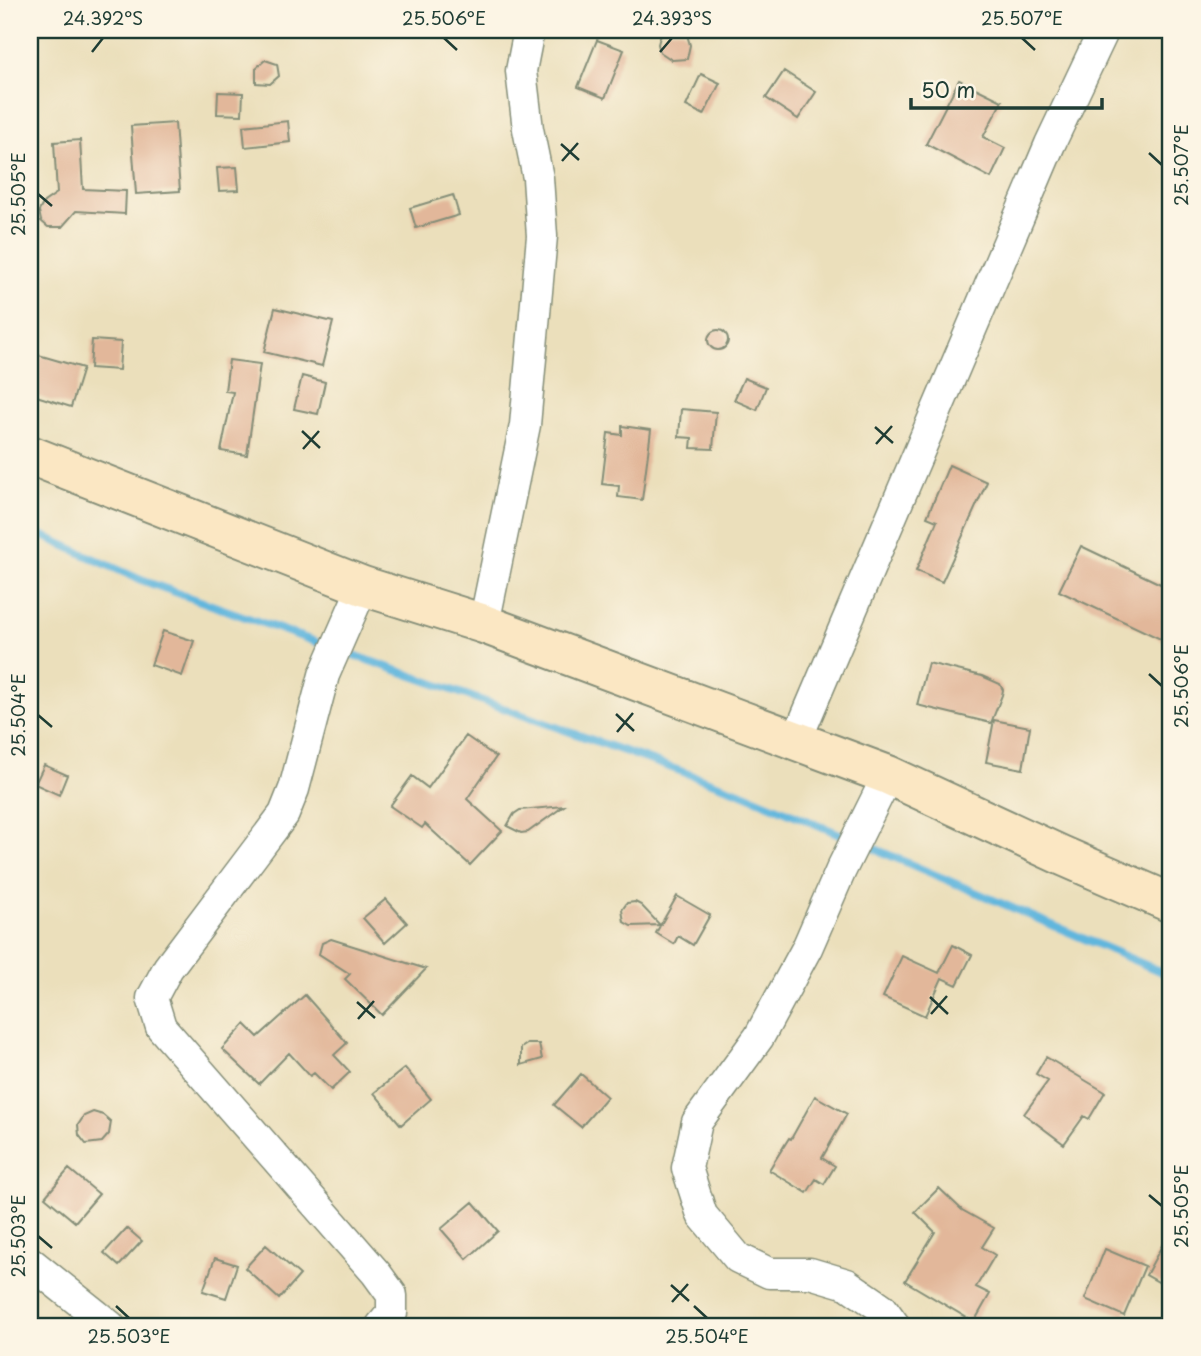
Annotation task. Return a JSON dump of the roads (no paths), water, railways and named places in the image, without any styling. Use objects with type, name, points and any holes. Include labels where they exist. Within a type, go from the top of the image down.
[{"type":"street","points":[[484,624],[525,425],[542,236],[538,178],[528,130],[521,71],[529,30]]},
{"type":"street","points":[[796,741],[1050,145],[1104,30]]},
{"type":"street","points":[[30,455],[363,586],[484,624],[888,775],[1171,903]]},
{"type":"street","points":[[363,586],[324,675],[284,814],[168,968],[152,998],[160,1027],[392,1295],[392,1313],[381,1326]]},
{"type":"street","points":[[888,775],[841,870],[807,948],[760,1037],[697,1122],[687,1168],[702,1215],[738,1258],[769,1273],[810,1273],[847,1284],[882,1308],[895,1326]]},
{"type":"street","points":[[30,1262],[110,1326]]},
{"type":"waterway","points":[[30,530],[141,580],[330,647]]},
{"type":"waterway","points":[[342,651],[745,794],[849,838]]},
{"type":"waterway","points":[[861,843],[1171,976]]}]
